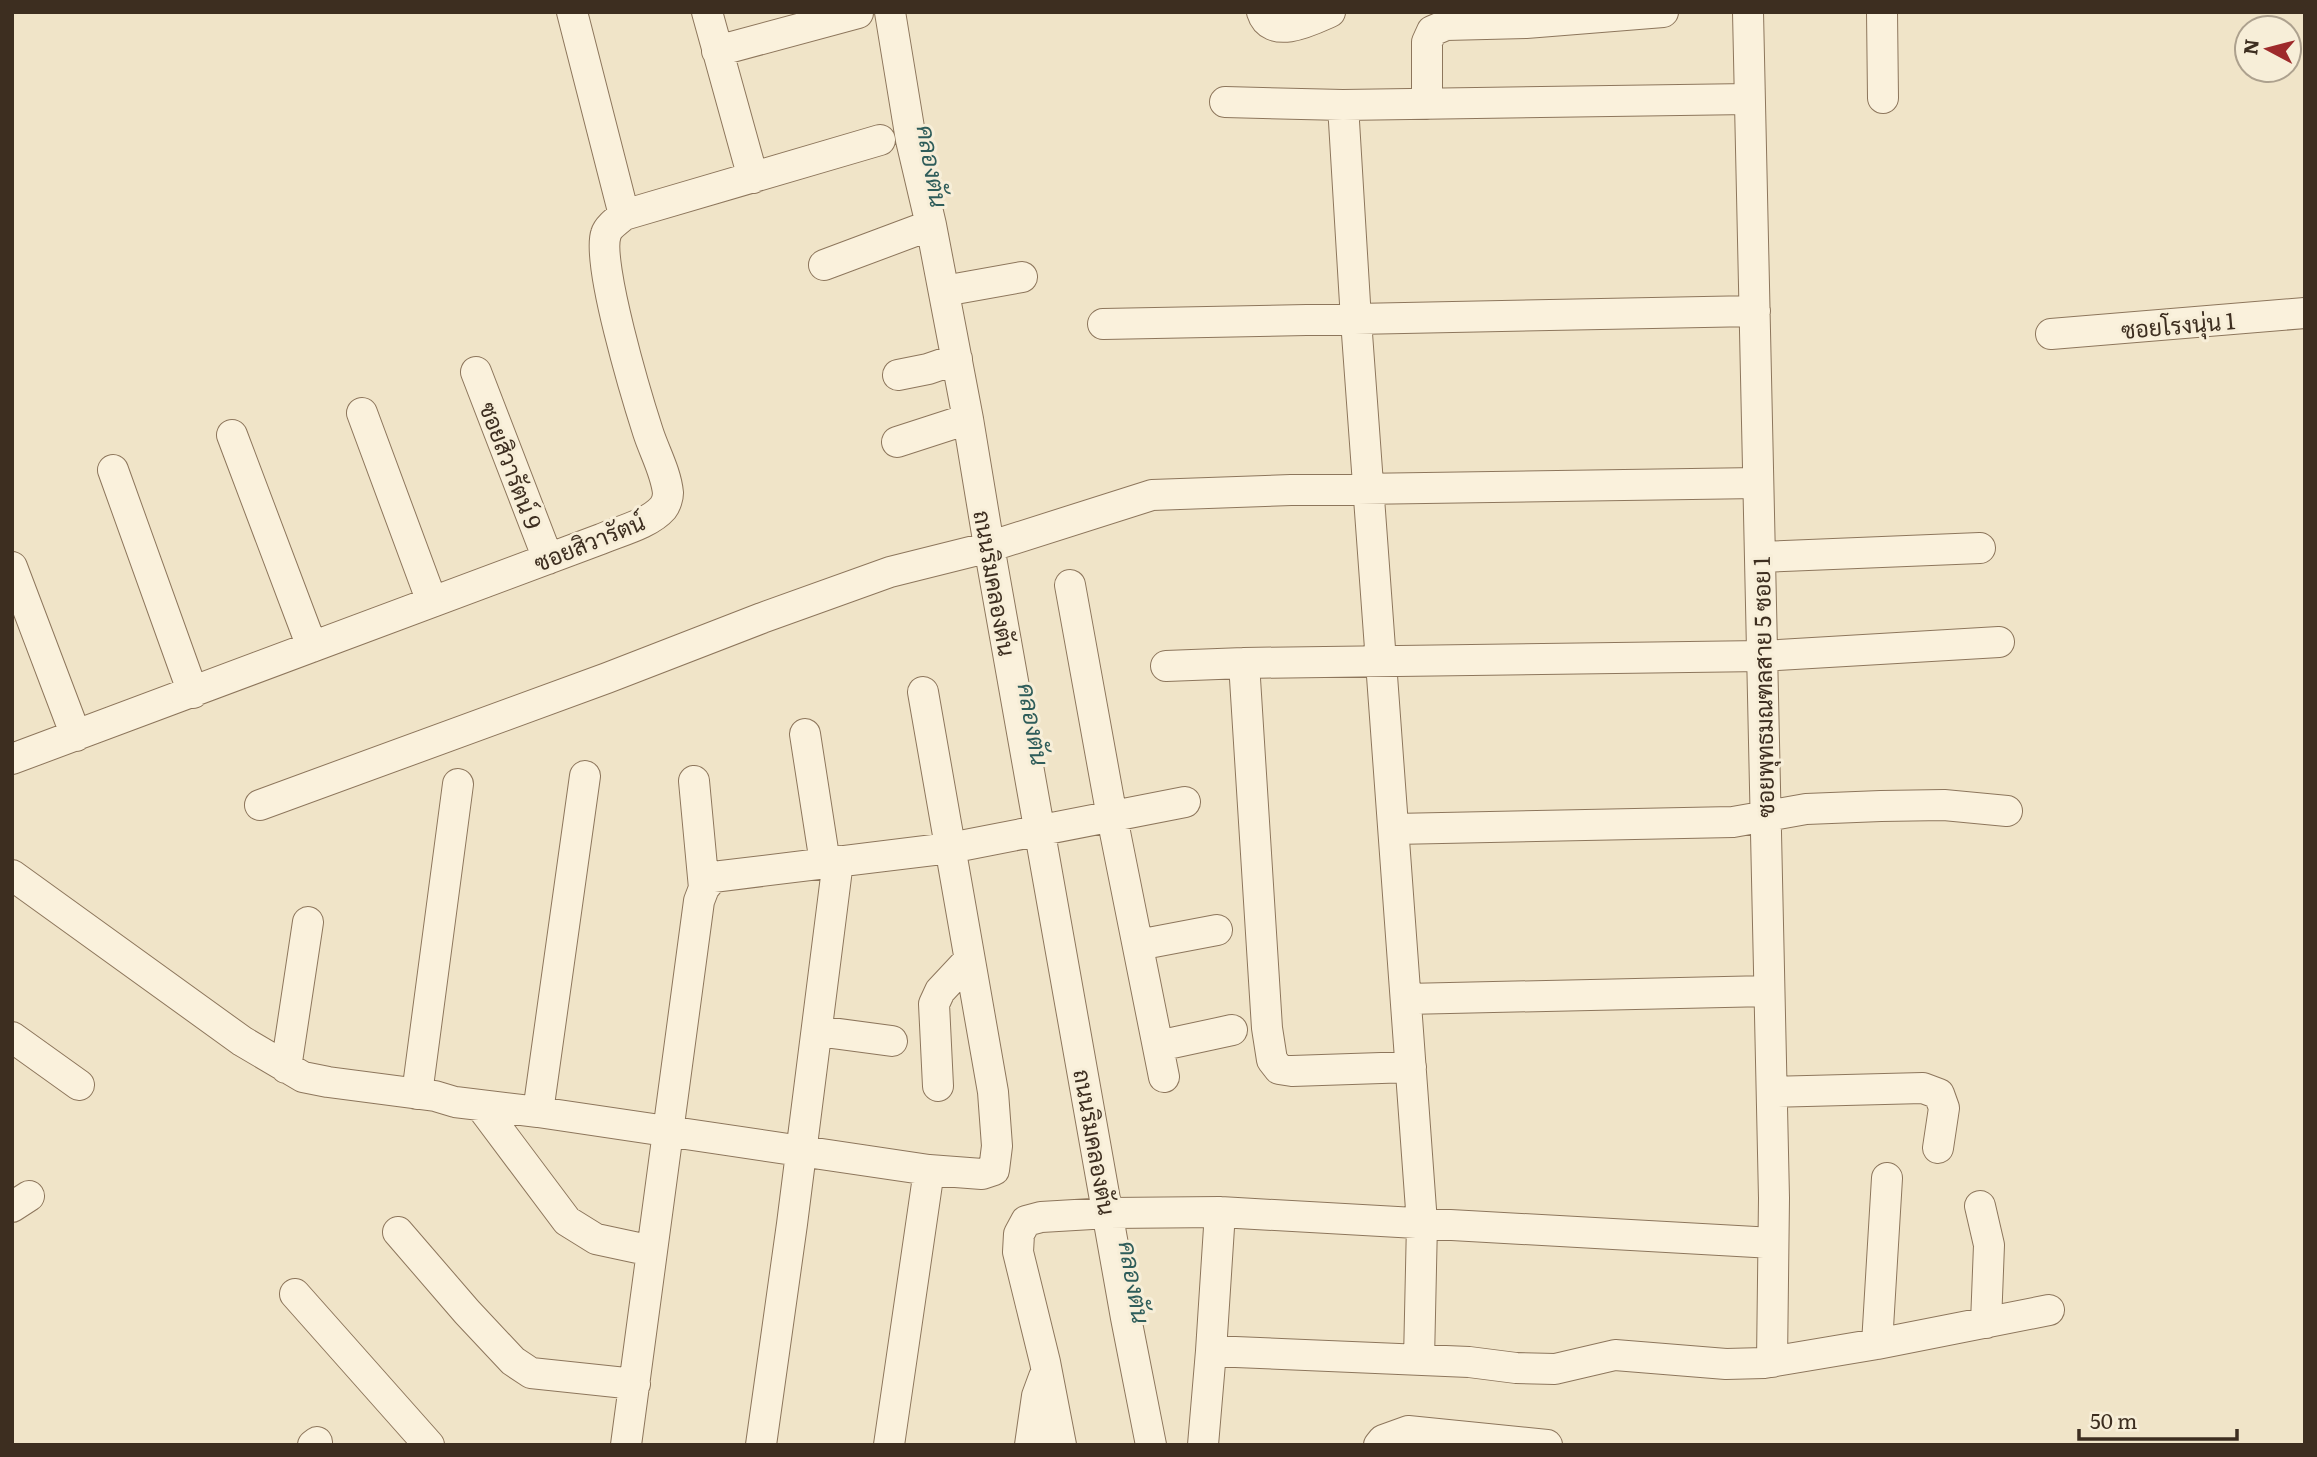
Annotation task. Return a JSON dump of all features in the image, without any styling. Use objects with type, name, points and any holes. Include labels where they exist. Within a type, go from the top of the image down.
[{"type":"street","points":[[572,12],[624,215],[880,140]]},
{"type":"street","points":[[707,12],[753,178]]},
{"type":"street","name":"ถนนริมคลองตัน","points":[[890,12],[911,140],[920,229],[944,291],[945,363],[977,550],[1151,1445]]},
{"type":"street","points":[[1262,12],[1264,19],[1274,27],[1285,27],[1318,15]]},
{"type":"street","points":[[1427,104],[1427,42],[1432,31],[1446,25],[1526,23],[1663,12]]},
{"type":"street","name":"ซอยพุทธมณฑลสาย 5 ซอย 1","points":[[1748,12],[1772,1092],[1772,1362]]},
{"type":"street","points":[[1882,12],[1883,98]]},
{"type":"street","points":[[717,51],[859,13]]},
{"type":"street","points":[[1225,102],[1343,105],[1749,99]]},
{"type":"street","points":[[1343,105],[1356,320],[1422,1223],[1419,1360]]},
{"type":"street","name":"ซอยสิวารัตน์","points":[[12,760],[548,559],[649,518],[663,507],[668,495],[617,318],[605,262],[603,246],[607,231],[624,215]]},
{"type":"street","points":[[824,265],[920,229]]},
{"type":"street","points":[[944,291],[1022,277]]},
{"type":"street","points":[[1103,324],[1755,311]]},
{"type":"street","name":"ซอยโรงนุ่น 1","points":[[2051,334],[2305,313]]},
{"type":"street","points":[[898,375],[945,363]]},
{"type":"street","name":"ซอยสิวารัตน์ 9","points":[[476,372],[548,559]]},
{"type":"street","points":[[362,413],[432,601]]},
{"type":"street","points":[[897,442],[956,423]]},
{"type":"street","points":[[232,435],[312,648]]},
{"type":"street","points":[[113,471],[193,693]]},
{"type":"street","points":[[260,805],[890,572],[977,550],[1152,495],[1369,488],[1758,483]]},
{"type":"street","points":[[1760,557],[1980,548]]},
{"type":"street","points":[[12,567],[76,736]]},
{"type":"street","points":[[1070,585],[1112,817],[1164,1077]]},
{"type":"street","points":[[1166,666],[1762,656],[1999,642]]},
{"type":"street","points":[[1244,663],[1267,1028],[1272,1060],[1279,1069],[1300,1071],[1411,1067]]},
{"type":"street","points":[[12,875],[242,1041],[303,1077],[801,1152],[929,1170],[982,1174],[994,1170],[998,1146],[993,1092],[923,692]]},
{"type":"street","points":[[761,1445],[817,1031],[831,862],[805,734]]},
{"type":"street","points":[[538,1112],[585,776]]},
{"type":"street","points":[[694,781],[704,888]]},
{"type":"street","points":[[417,1094],[458,784]]},
{"type":"street","points":[[626,1445],[699,901],[704,888],[713,877],[950,848],[1185,802]]},
{"type":"street","points":[[1394,829],[1733,822],[1806,808],[1944,805],[2007,811]]},
{"type":"street","points":[[286,1068],[308,922]]},
{"type":"street","points":[[1138,945],[1217,930]]},
{"type":"street","points":[[938,1086],[934,1004],[940,991],[969,960]]},
{"type":"street","points":[[1406,999],[1769,991]]},
{"type":"street","points":[[1158,1046],[1232,1030]]},
{"type":"street","points":[[817,1031],[892,1041]]},
{"type":"street","points":[[17,1050],[79,1085]]},
{"type":"street","points":[[1772,1092],[1923,1088],[1939,1094],[1944,1108],[1938,1148]]},
{"type":"street","points":[[480,1105],[567,1222],[596,1239],[652,1251]]},
{"type":"street","points":[[889,1445],[929,1170]]},
{"type":"street","points":[[1877,1344],[1887,1178]]},
{"type":"street","points":[[1980,1206],[1989,1245],[1986,1323]]},
{"type":"street","points":[[1203,1445],[1220,1212]]},
{"type":"street","points":[[1062,1445],[1018,1252],[1019,1234],[1026,1221],[1104,1213],[1220,1212],[1773,1243]]},
{"type":"street","points":[[398,1232],[513,1361],[531,1373],[635,1384]]},
{"type":"street","points":[[295,1294],[429,1445]]},
{"type":"street","points":[[1211,1351],[1469,1362],[1516,1368],[1555,1369],[1615,1355],[1726,1364],[1772,1362],[2049,1310]]},
{"type":"street","points":[[1030,1445],[1037,1396],[1046,1370]]},
{"type":"street","points":[[1379,1445],[1383,1440],[1408,1432],[1547,1445]]},
{"type":"water label","name":"คลองตัน","points":[[934,166]]},
{"type":"water label","name":"คลองตัน","points":[[1035,724]]},
{"type":"water label","name":"คลองตัน","points":[[1136,1282]]}]
